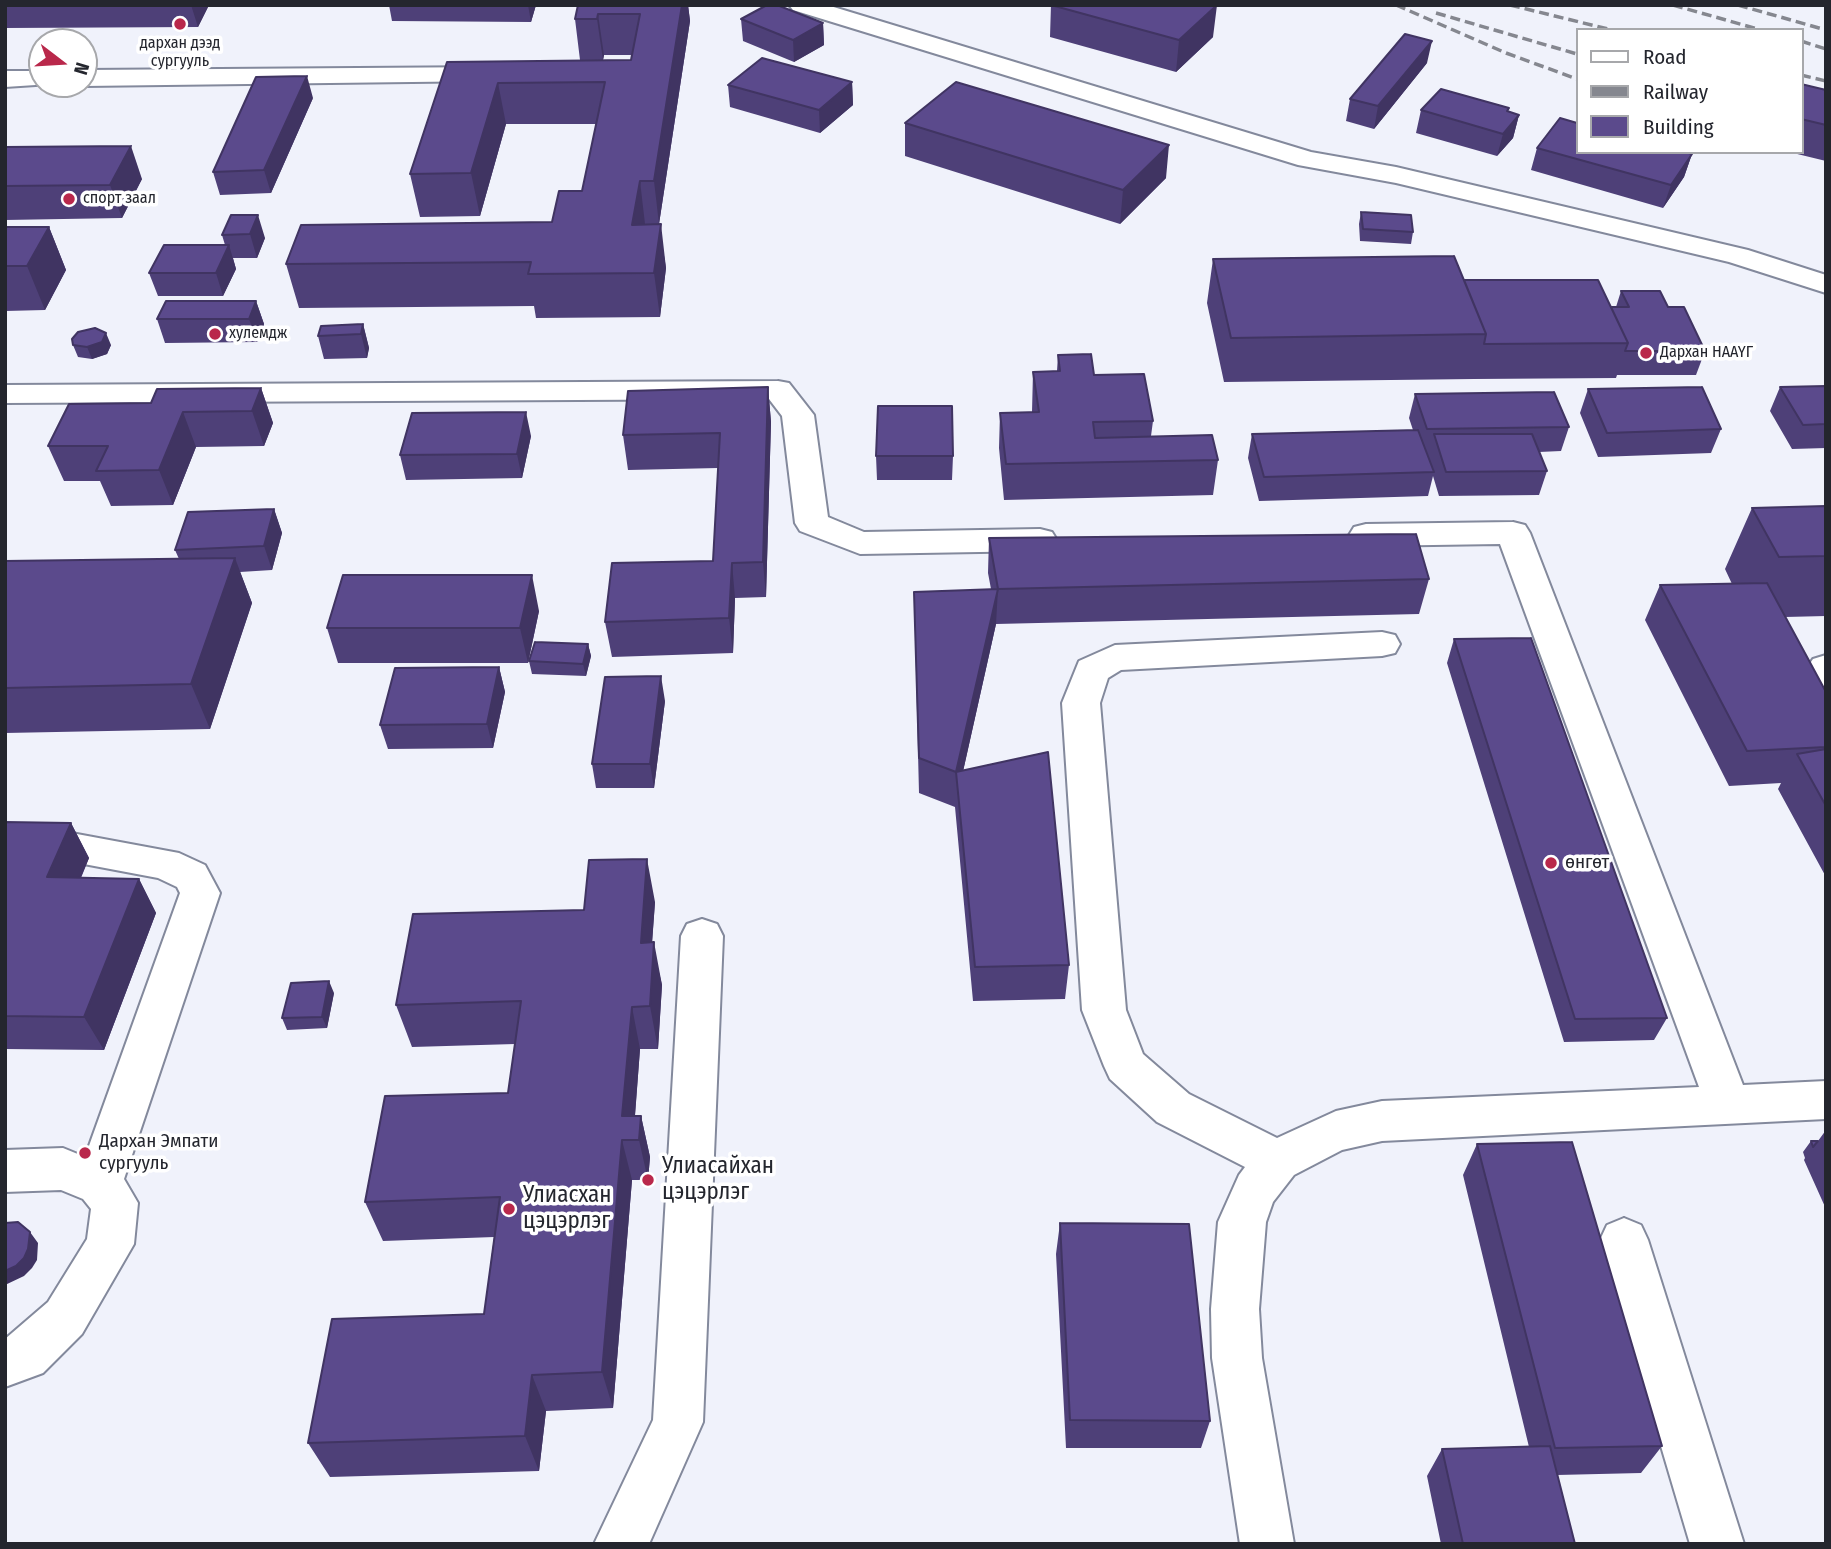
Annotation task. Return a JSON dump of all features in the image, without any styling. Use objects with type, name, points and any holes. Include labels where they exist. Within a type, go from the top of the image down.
[{"type":"street","points":[[801,5],[1307,159],[1396,175],[1738,256],[1826,284]]},
{"type":"street","points":[[98,78],[494,74]]},
{"type":"street","points":[[5,79],[28,79]]},
{"type":"street","points":[[5,394],[778,390],[798,415],[812,523],[860,543],[1069,540]]},
{"type":"street","points":[[1333,536],[1513,533],[1728,1105]]},
{"type":"street","points":[[1278,1161],[1172,1108],[1126,1066],[1104,1010],[1081,703],[1092,670],[1115,658],[1382,644]]},
{"type":"street","points":[[1826,668],[1822,672],[1826,680]]},
{"type":"street","points":[[50,844],[165,864],[191,876],[200,893],[99,1184]]},
{"type":"street","points":[[621,1544],[678,1422],[702,936]]},
{"type":"street","points":[[1268,1544],[1237,1358],[1235,1308],[1242,1222],[1255,1190],[1278,1161],[1336,1130],[1382,1121],[1826,1100]]},
{"type":"street","points":[[5,1171],[63,1169],[99,1184],[115,1203],[110,1244],[65,1318],[25,1356],[5,1363]]},
{"type":"street","points":[[1624,1240],[1717,1544]]},
{"type":"building","points":[[578,5],[682,5],[654,181],[640,181],[632,225],[661,224],[654,273],[528,274],[531,262],[286,264],[301,225],[552,222],[559,191],[582,191],[605,82],[498,83],[471,173],[410,174],[447,62],[631,60],[640,14],[598,14],[597,19],[575,19]]},
{"type":"building","points":[[767,5],[777,5],[823,23],[793,40],[741,19]]},
{"type":"building","points":[[1051,5],[1217,5],[1179,40]]},
{"type":"building","points":[[1405,34],[1432,41],[1378,106],[1350,99]]},
{"type":"building","points":[[762,58],[852,82],[819,110],[728,85]]},
{"type":"building","points":[[307,76],[264,170],[213,172],[256,77]]},
{"type":"building","points":[[956,82],[1169,145],[1123,190],[905,123]]},
{"type":"building","points":[[1803,84],[1826,90],[1826,125],[1803,119]]},
{"type":"building","points":[[1441,89],[1509,108],[1507,111],[1519,115],[1503,134],[1421,110]]},
{"type":"building","points":[[1560,118],[1576,123],[1576,154],[1692,154],[1671,185],[1537,148]]},
{"type":"building","points":[[131,146],[110,185],[5,186],[5,147]]},
{"type":"building","points":[[1361,212],[1411,215],[1413,232],[1363,229]]},
{"type":"building","points":[[231,215],[258,215],[250,234],[222,235]]},
{"type":"building","points":[[5,227],[49,227],[27,266],[5,266]]},
{"type":"building","points":[[164,245],[229,245],[216,273],[149,273]]},
{"type":"building","points":[[1454,256],[1486,334],[1231,338],[1213,259]]},
{"type":"building","points":[[1464,280],[1598,280],[1628,343],[1484,344],[1486,334]]},
{"type":"building","points":[[1621,291],[1660,291],[1668,307],[1684,307],[1705,351],[1625,351],[1628,343],[1611,307],[1629,307]]},
{"type":"building","points":[[166,301],[256,301],[249,319],[157,319]]},
{"type":"building","points":[[363,324],[361,334],[318,336],[321,326]]},
{"type":"building","points":[[95,328],[106,333],[102,342],[87,347],[73,345],[72,339],[78,332]]},
{"type":"building","points":[[1091,354],[1094,375],[1144,374],[1153,421],[1093,422],[1095,438],[1212,435],[1218,460],[1006,464],[1000,413],[1039,412],[1033,372],[1060,371],[1058,355]]},
{"type":"building","points":[[1826,386],[1826,424],[1803,425],[1780,387]]},
{"type":"building","points":[[768,387],[763,562],[732,563],[729,618],[605,622],[612,563],[713,561],[720,433],[623,435],[628,391]]},
{"type":"building","points":[[1702,387],[1721,429],[1607,433],[1588,389]]},
{"type":"building","points":[[261,388],[252,411],[183,412],[159,470],[96,471],[108,446],[48,446],[69,404],[151,403],[157,389]]},
{"type":"building","points":[[1554,392],[1569,427],[1427,429],[1415,394]]},
{"type":"building","points":[[878,406],[952,406],[953,456],[876,456]]},
{"type":"building","points":[[526,412],[517,454],[400,455],[412,413]]},
{"type":"building","points":[[1418,430],[1434,472],[1264,477],[1252,434]]},
{"type":"building","points":[[1434,434],[1532,434],[1547,471],[1446,472]]},
{"type":"building","points":[[1826,506],[1826,556],[1779,557],[1752,508]]},
{"type":"building","points":[[274,509],[264,546],[175,550],[188,512]]},
{"type":"building","points":[[1416,534],[1429,579],[998,589],[989,538]]},
{"type":"building","points":[[235,558],[191,684],[5,688],[5,561]]},
{"type":"building","points":[[343,575],[532,575],[520,628],[327,628]]},
{"type":"building","points":[[1767,583],[1826,692],[1826,747],[1747,751],[1660,585]]},
{"type":"building","points":[[998,589],[956,772],[919,758],[914,592]]},
{"type":"building","name":"өнгөт","points":[[1531,638],[1667,1018],[1575,1019],[1454,639]]},
{"type":"building","points":[[535,642],[588,644],[583,664],[529,661]]},
{"type":"building","points":[[499,667],[487,724],[380,725],[395,668]]},
{"type":"building","points":[[661,676],[650,764],[592,764],[605,677]]},
{"type":"building","points":[[1826,749],[1826,806],[1797,754]]},
{"type":"building","points":[[1048,752],[1069,965],[975,967],[956,772]]},
{"type":"building","points":[[5,822],[71,823],[47,877],[139,879],[84,1017],[5,1016]]},
{"type":"building","name":"Улиасхан цэцэрлэг","points":[[647,859],[641,943],[654,942],[650,1006],[632,1007],[622,1116],[641,1116],[639,1140],[622,1140],[602,1372],[532,1375],[525,1436],[308,1443],[332,1319],[484,1314],[500,1197],[365,1202],[385,1096],[508,1093],[521,1001],[396,1005],[413,914],[584,910],[589,860]]},
{"type":"building","points":[[329,981],[322,1017],[282,1018],[291,983]]},
{"type":"building","points":[[1572,1142],[1662,1446],[1555,1448],[1477,1144]]},
{"type":"building","points":[[18,1222],[30,1232],[28,1249],[16,1266],[5,1271],[5,1223]]},
{"type":"building","points":[[1060,1223],[1189,1224],[1210,1421],[1070,1420]]},
{"type":"building","points":[[1550,1446],[1575,1544],[1463,1544],[1442,1449]]},
{"type":"railway","points":[[1396,5],[1506,53],[1576,79]]},
{"type":"railway","points":[[1510,5],[1604,28]]},
{"type":"railway","points":[[1673,5],[1754,28]]},
{"type":"railway","points":[[1738,5],[1826,30]]},
{"type":"railway","points":[[1436,13],[1576,54]]},
{"type":"railway","points":[[1803,42],[1826,49]]},
{"type":"railway","points":[[1803,75],[1826,81]]},
{"type":"place","name":"дархан дээд сургууль","points":[[180,24]]},
{"type":"place","name":"спорт заал","points":[[69,199]]},
{"type":"place","name":"хулемдж","points":[[215,334]]},
{"type":"place","name":"Дархан НААҮГ","points":[[1646,353]]},
{"type":"place","name":"өнгөт","points":[[1551,863]]},
{"type":"place","name":"Дархан Эмпати сургууль","points":[[85,1153]]},
{"type":"place","name":"Улиасайхан цэцэрлэг","points":[[648,1180]]},
{"type":"place","name":"Улиасхан цэцэрлэг","points":[[509,1209]]}]
